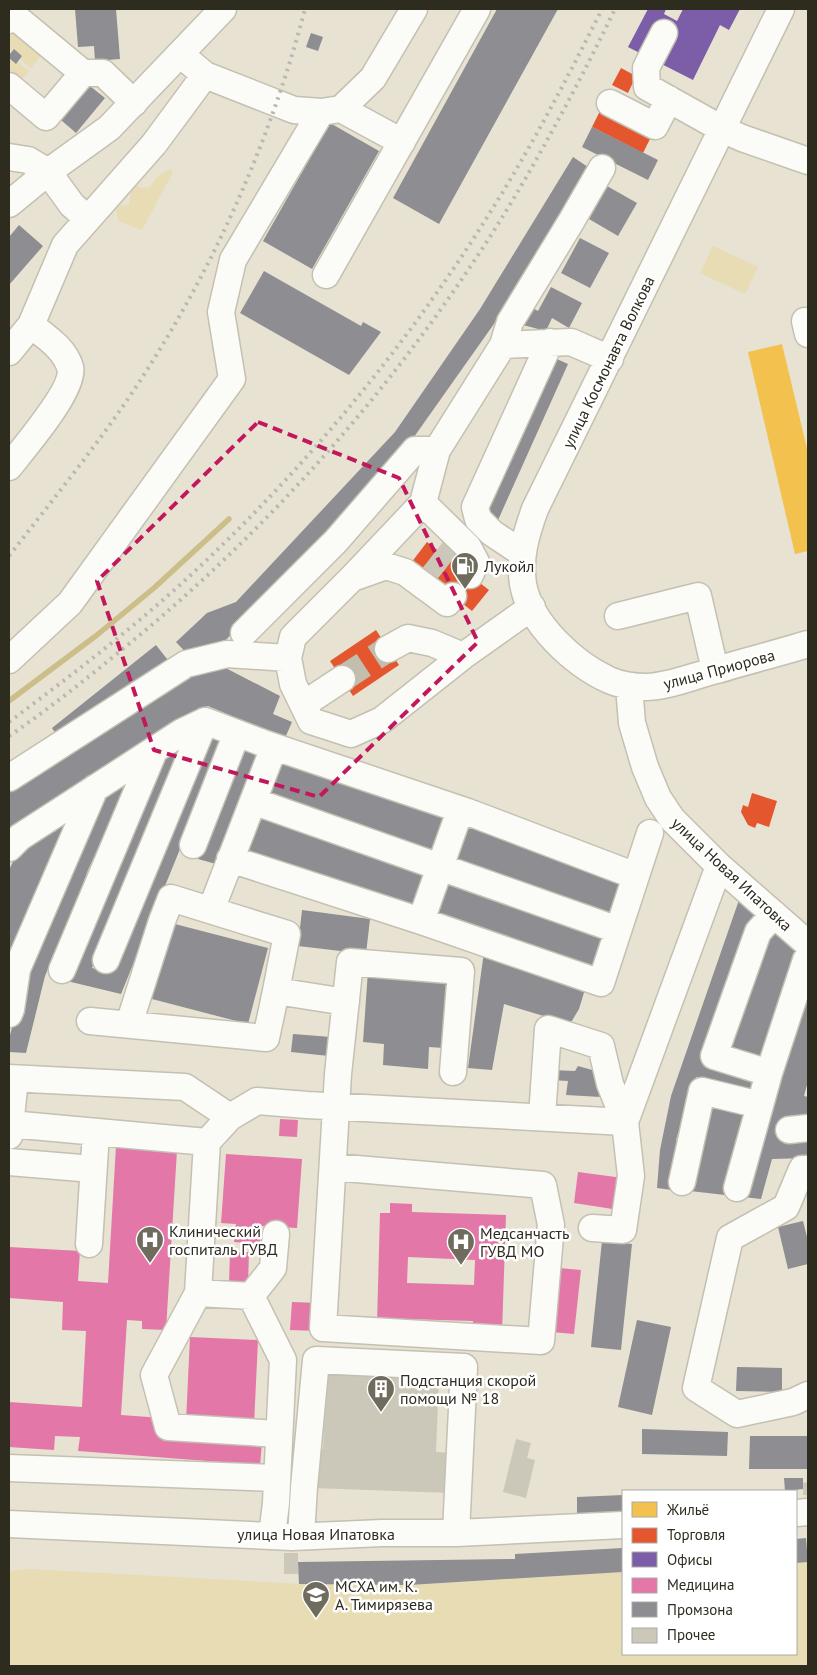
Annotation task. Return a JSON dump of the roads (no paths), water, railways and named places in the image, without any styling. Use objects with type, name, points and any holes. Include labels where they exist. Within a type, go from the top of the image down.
[{"type":"street","points":[[9,204],[48,172],[109,128],[223,9]]},
{"type":"street","points":[[9,660],[70,603],[232,378],[221,312],[233,260],[331,111],[373,78],[414,9]]},
{"type":"street","points":[[326,275],[477,9]]},
{"type":"street","name":"улица Космонавта Волкова","points":[[629,686],[610,681],[591,670],[566,652],[546,630],[532,607],[524,586],[522,553],[535,509],[781,9]]},
{"type":"street","points":[[9,20],[13,16],[83,73],[103,73],[134,103]]},
{"type":"street","points":[[664,33],[646,68],[648,86],[722,129],[742,138],[808,160]]},
{"type":"street","points":[[180,54],[205,75],[294,110],[331,111],[402,142]]},
{"type":"street","points":[[9,86],[46,117],[83,73]]},
{"type":"street","points":[[9,352],[31,325],[65,245],[154,144],[205,75]]},
{"type":"street","points":[[610,104],[655,126],[669,99]]},
{"type":"street","points":[[9,157],[28,160],[48,172],[72,205],[88,219]]},
{"type":"street","points":[[9,778],[186,664],[227,654],[290,647],[423,503],[436,450],[503,345],[510,322],[602,168]]},
{"type":"street","points":[[9,467],[49,415],[67,386],[71,372],[69,364],[60,348],[31,325]]},
{"type":"street","points":[[522,553],[492,533],[478,519],[475,507],[550,342]]},
{"type":"street","points":[[503,345],[571,342],[610,359]]},
{"type":"street","points":[[244,633],[336,541],[415,450],[436,450]]},
{"type":"street","points":[[423,503],[468,547],[476,562],[470,575]]},
{"type":"street","points":[[352,578],[386,566],[405,572],[447,603],[453,596]]},
{"type":"street","points":[[618,616],[698,596],[715,670]]},
{"type":"street","points":[[262,615],[290,647],[293,684],[307,713],[351,734],[382,720],[463,656],[532,607]]},
{"type":"street","points":[[388,649],[408,638],[432,643],[463,656]]},
{"type":"street","name":"улица Приорова","points":[[629,686],[646,687],[672,684],[808,644]]},
{"type":"street","points":[[211,910],[253,801],[282,750],[297,735],[307,713],[342,679]]},
{"type":"street","name":"улица Новая Ипатовка","points":[[629,686],[632,723],[645,766],[658,798],[672,819],[719,866],[774,914],[807,952]]},
{"type":"street","points":[[106,960],[205,721]]},
{"type":"street","points":[[9,848],[20,837],[95,788],[182,732],[205,721],[282,750],[468,812],[636,876]]},
{"type":"street","points":[[193,845],[237,733]]},
{"type":"street","points":[[62,970],[154,751]]},
{"type":"street","points":[[9,1014],[17,969],[95,788]]},
{"type":"street","points":[[253,801],[618,930]]},
{"type":"street","points":[[421,921],[457,819],[468,812]]},
{"type":"street","points":[[230,859],[421,921],[600,983],[650,833]]},
{"type":"street","points":[[626,1122],[719,866]]},
{"type":"street","points":[[90,1021],[266,1038],[287,934],[172,898],[162,920],[129,1024]]},
{"type":"street","points":[[769,1073],[714,1056],[758,932],[774,914]]},
{"type":"street","points":[[737,1188],[769,1073],[807,952]]},
{"type":"street","points":[[333,1167],[542,1185],[551,1225],[541,1341],[324,1328],[338,1074],[350,962],[461,971],[453,1072]]},
{"type":"street","points":[[276,990],[346,1002]]},
{"type":"street","points":[[542,1117],[548,1029],[601,1046],[610,1084],[626,1122],[631,1176],[622,1230],[592,1228]]},
{"type":"street","points":[[207,1142],[96,1132],[9,1130],[12,1079],[186,1087],[230,1117]]},
{"type":"street","points":[[682,1182],[702,1091],[760,1105]]},
{"type":"street","points":[[279,1434],[168,1427],[154,1374],[198,1293],[207,1142],[230,1117],[257,1101],[336,1107],[626,1122]]},
{"type":"street","points":[[89,1244],[96,1132]]},
{"type":"street","points":[[9,1162],[93,1170]]},
{"type":"street","points":[[803,1394],[737,1414],[696,1388],[730,1238],[786,1207],[802,1169],[808,1169]]},
{"type":"street","points":[[251,1296],[273,1268],[276,1234]]},
{"type":"street","points":[[198,1293],[251,1296]]},
{"type":"street","points":[[251,1296],[282,1360],[272,1536]]},
{"type":"street","points":[[301,1536],[316,1360],[464,1367],[456,1533]]},
{"type":"street","points":[[9,1468],[276,1478]]},
{"type":"street","name":"улица Новая Ипатовка","points":[[9,1524],[272,1536],[456,1533],[622,1525]]},
{"type":"waterway","points":[[9,701],[97,635],[154,588],[229,519]]},
{"type":"tunnel","points":[[342,679],[388,649]]},
{"type":"railway","points":[[9,556],[121,409],[152,363],[180,315],[231,217],[253,166],[290,62],[305,9]]},
{"type":"railway","points":[[9,722],[114,641],[189,577],[292,473],[365,388],[434,297],[466,251],[551,107],[602,9]]},
{"type":"railway","points":[[9,736],[81,682],[180,601],[285,498],[381,388],[468,270],[508,208],[564,110],[615,9]]},
{"type":"place","name":"Лукойл","points":[[465,590]]},
{"type":"place","name":"Клинический госпиталь ГУВД","points":[[150,1264]]},
{"type":"place","name":"Медсанчасть ГУВД МО","points":[[461,1266]]},
{"type":"place","name":"Подстанция скорой помощи № 18","points":[[381,1413]]},
{"type":"place","name":"МСХА им. К. А. Тимирязева","points":[[316,1619]]}]
